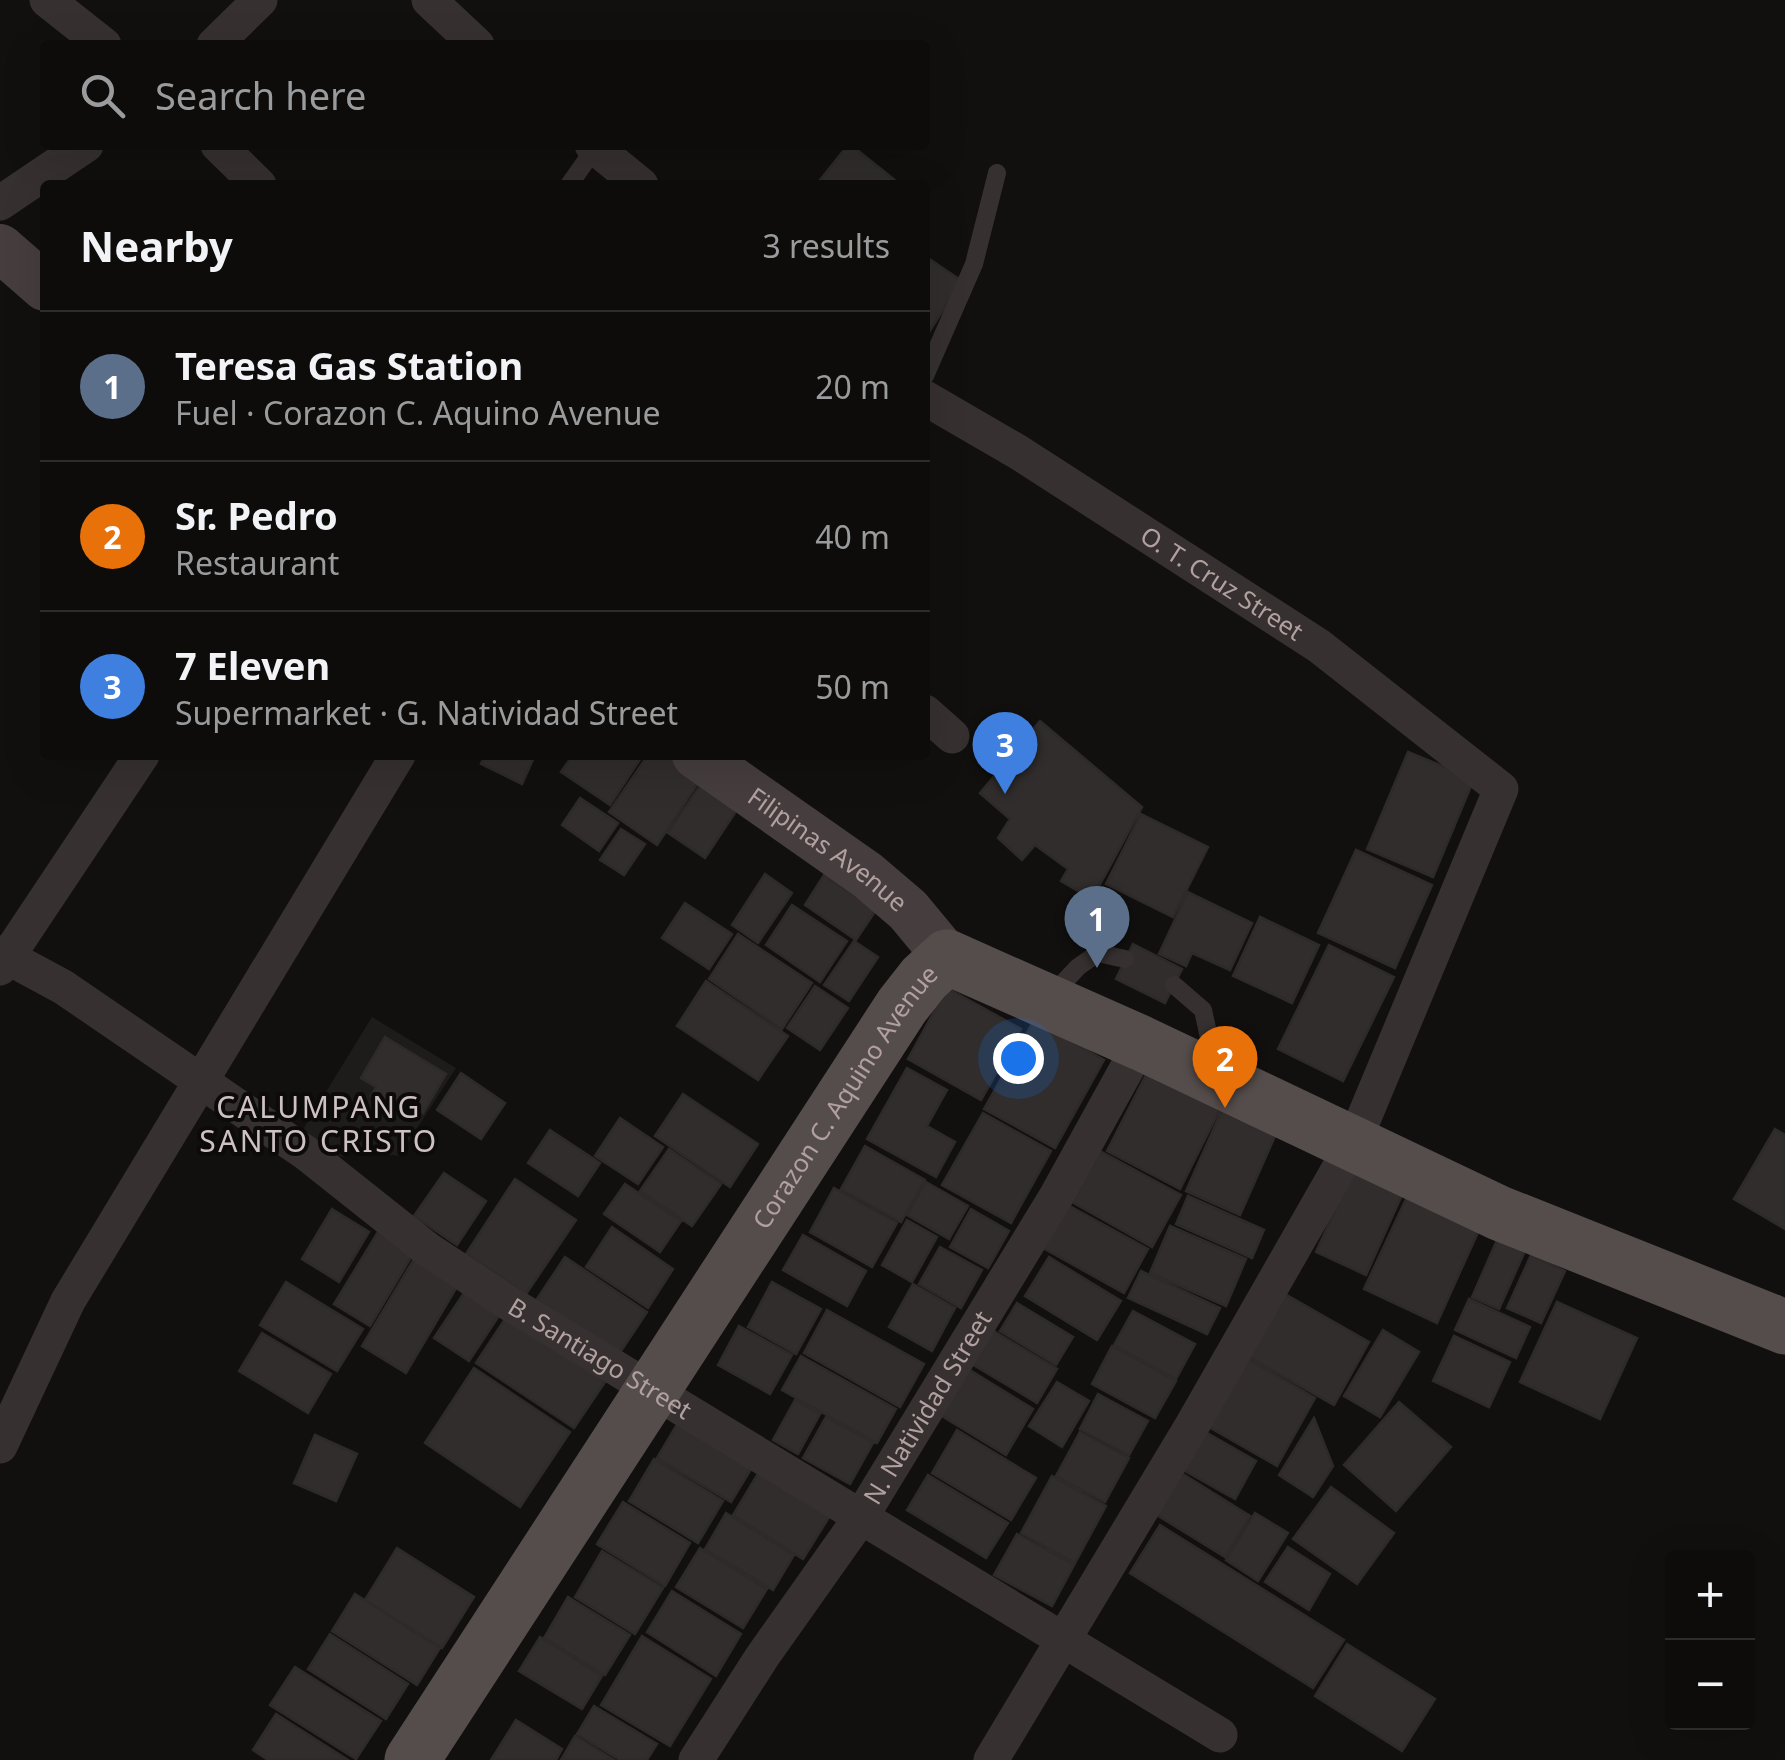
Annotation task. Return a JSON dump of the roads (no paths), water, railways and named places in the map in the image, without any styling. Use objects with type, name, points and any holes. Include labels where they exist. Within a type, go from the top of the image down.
[{"type":"main road","name":"Corazon C. Aquino Avenue","points":[[412,1760],[902,1006],[924,978],[948,957],[1584,1249],[1785,1328]]},
{"type":"street","points":[[46,0],[98,40]]},
{"type":"street","points":[[219,40],[260,0]]},
{"type":"street","points":[[430,0],[472,40]]},
{"type":"street","points":[[0,203],[79,150]]},
{"type":"street","points":[[223,150],[253,180]]},
{"type":"street","points":[[599,150],[634,180]]},
{"type":"street","points":[[0,248],[40,283]]},
{"type":"street","name":"O. T. Cruz Street","points":[[930,401],[1018,452],[1319,646],[1501,789],[1353,1144]]},
{"type":"street","points":[[930,716],[952,736]]},
{"type":"street","points":[[3,959],[139,760]]},
{"type":"street","points":[[0,1446],[68,1301],[395,760]]},
{"type":"street","name":"Filipinas Avenue","points":[[703,760],[866,874],[908,910],[948,957]]},
{"type":"street","name":"B. Santiago Street","points":[[3,959],[63,986],[306,1153],[427,1249],[507,1302],[1220,1736]]},
{"type":"street","name":"N. Natividad Street","points":[[696,1760],[861,1517],[1057,1195],[1140,1043]]},
{"type":"street","points":[[991,1760],[1203,1408],[1353,1144]]},
{"type":"lane","points":[[572,180],[591,150]]},
{"type":"lane","points":[[930,365],[974,264],[998,174]]},
{"type":"lane","points":[[1047,1001],[1078,967],[1098,954],[1126,959]]},
{"type":"lane","points":[[1174,985],[1202,1010],[1215,1056],[1216,1079]]},
{"type":"place","name":"7 Eleven","points":[[1005,794]]},
{"type":"place","name":"Teresa Gas Station","points":[[1097,968]]},
{"type":"place","name":"Sr. Pedro","points":[[1225,1108]]},
{"type":"district","name":"CALUMPANG SANTO CRISTO","points":[[319,1125]]}]
